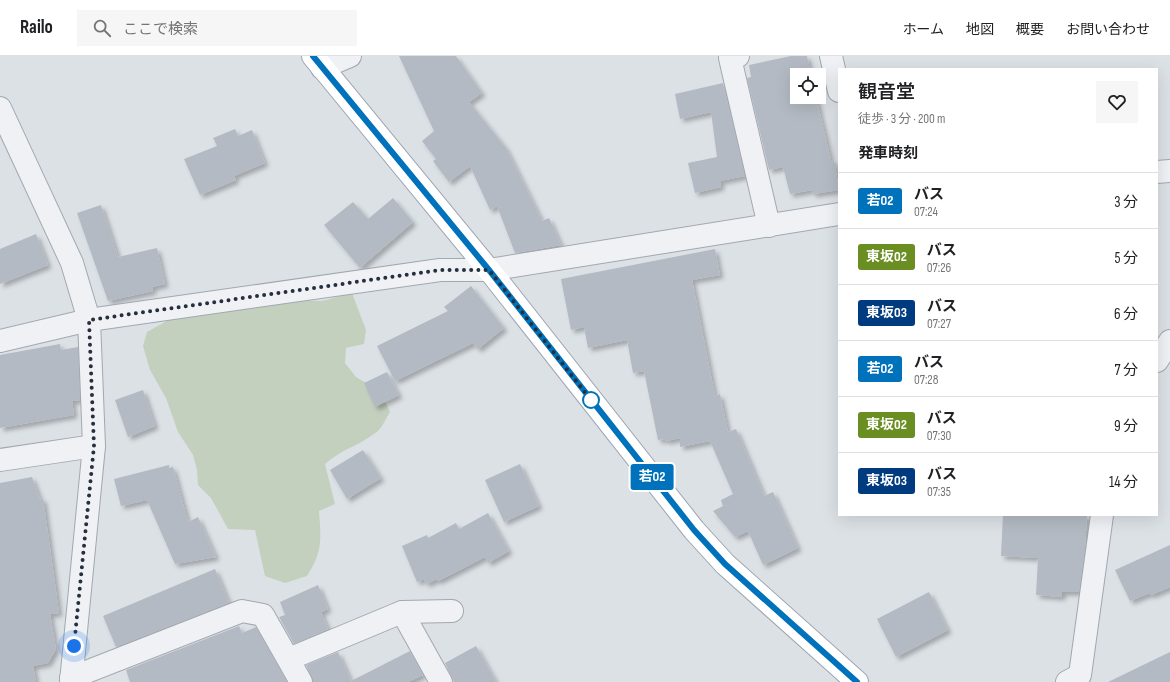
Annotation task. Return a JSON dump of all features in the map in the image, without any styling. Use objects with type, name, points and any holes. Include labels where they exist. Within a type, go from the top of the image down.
[{"type":"main road","points":[[317,62],[489,270],[694,530],[725,564],[857,682]]},
{"type":"street","points":[[317,62],[350,56]]},
{"type":"street","points":[[738,56],[730,58],[769,226]]},
{"type":"street","points":[[831,56],[838,87]]},
{"type":"street","points":[[0,108],[72,263],[89,320],[94,446],[71,680],[242,610],[263,614],[301,682]]},
{"type":"street","points":[[1158,172],[1170,171]]},
{"type":"street","points":[[0,341],[89,320],[440,270],[489,270],[838,214]]},
{"type":"street","points":[[1158,359],[1170,341]]},
{"type":"street","points":[[0,460],[94,446]]},
{"type":"street","points":[[1067,682],[1080,675],[1102,516]]},
{"type":"street","points":[[288,659],[402,612],[452,610]]},
{"type":"street","points":[[402,612],[441,682]]},
{"type":"green space","points":[[352,293],[366,330],[364,344],[346,348],[345,363],[356,377],[373,387],[383,397],[390,412],[378,431],[337,455],[325,464],[335,504],[319,511],[320,545],[316,559],[307,576],[285,583],[265,576],[255,530],[228,529],[211,498],[198,485],[197,470],[193,455],[178,432],[166,398],[150,370],[143,346],[147,332],[172,318],[238,310],[295,300],[322,301]]},
{"type":"building","points":[[399,56],[456,56],[482,93],[469,102],[506,148],[542,221],[549,218],[561,245],[515,253],[497,206],[490,210],[470,166],[449,182],[433,161],[436,159],[422,141],[434,131]]},
{"type":"building","points":[[791,56],[807,56],[810,68],[790,68],[790,104],[818,104],[831,161],[834,160],[838,190],[813,194],[812,190],[790,194],[783,167],[769,170],[747,78],[751,77],[749,65]]},
{"type":"building","points":[[723,83],[745,176],[720,181],[721,187],[695,193],[688,163],[717,157],[711,112],[680,119],[675,94]]},
{"type":"building","points":[[235,129],[238,136],[252,130],[265,163],[234,176],[236,180],[200,195],[184,159],[217,146],[213,138]]},
{"type":"building","points":[[393,198],[413,222],[360,268],[324,225],[353,202],[368,219]]},
{"type":"building","points":[[101,205],[118,257],[157,248],[165,284],[152,287],[153,291],[108,301],[77,213]]},
{"type":"building","points":[[36,234],[48,265],[0,284],[0,249]]},
{"type":"building","points":[[715,249],[720,275],[692,280],[715,396],[720,394],[728,432],[736,429],[764,496],[773,492],[798,548],[763,565],[748,531],[735,537],[713,511],[723,506],[721,500],[733,494],[710,441],[680,447],[680,438],[666,441],[665,439],[658,440],[644,371],[633,373],[627,340],[588,348],[584,327],[571,330],[561,279]]},
{"type":"building","points":[[471,286],[504,328],[478,349],[473,343],[395,381],[377,346],[448,311],[444,307]]},
{"type":"building","points":[[60,344],[61,350],[78,347],[80,400],[72,401],[74,415],[0,428],[0,355]]},
{"type":"building","points":[[387,372],[399,395],[375,407],[364,383]]},
{"type":"building","points":[[143,390],[155,426],[128,437],[115,400]]},
{"type":"building","points":[[363,450],[381,478],[347,499],[330,470]]},
{"type":"building","points":[[520,464],[539,506],[504,522],[485,480]]},
{"type":"building","points":[[169,465],[169,468],[173,467],[188,522],[198,517],[216,557],[175,564],[147,500],[121,506],[114,479]]},
{"type":"building","points":[[32,477],[40,499],[43,498],[59,613],[50,614],[56,649],[48,663],[33,666],[36,682],[0,682],[0,483]]},
{"type":"building","points":[[488,513],[509,551],[488,563],[485,557],[438,581],[437,579],[426,584],[424,579],[417,582],[402,546],[427,535],[428,538],[456,523],[459,529]]},
{"type":"building","points":[[1003,516],[1087,516],[1085,547],[1079,592],[1062,592],[1062,597],[1036,595],[1038,558],[1001,556]]},
{"type":"building","points":[[1170,545],[1170,587],[1151,595],[1150,593],[1130,601],[1115,570]]},
{"type":"building","points":[[215,569],[229,603],[116,647],[103,616]]},
{"type":"building","points":[[318,585],[328,609],[321,612],[328,629],[294,644],[279,617],[285,615],[280,602]]},
{"type":"building","points":[[929,592],[948,630],[896,657],[877,619]]},
{"type":"building","points":[[239,626],[242,633],[256,627],[287,682],[130,682],[126,670]]},
{"type":"building","points":[[476,646],[496,682],[454,682],[445,663]]},
{"type":"building","points":[[410,651],[423,675],[408,682],[313,682],[306,665],[338,652],[351,681]]},
{"type":"building","points":[[1170,652],[1170,682],[1108,682]]},
{"type":"bus line","name":"若02","points":[[313,56],[489,270],[694,530],[725,564],[857,682]]},
{"type":"route","points":[[74,646],[94,446],[89,320],[440,270],[489,270],[591,400]]}]
